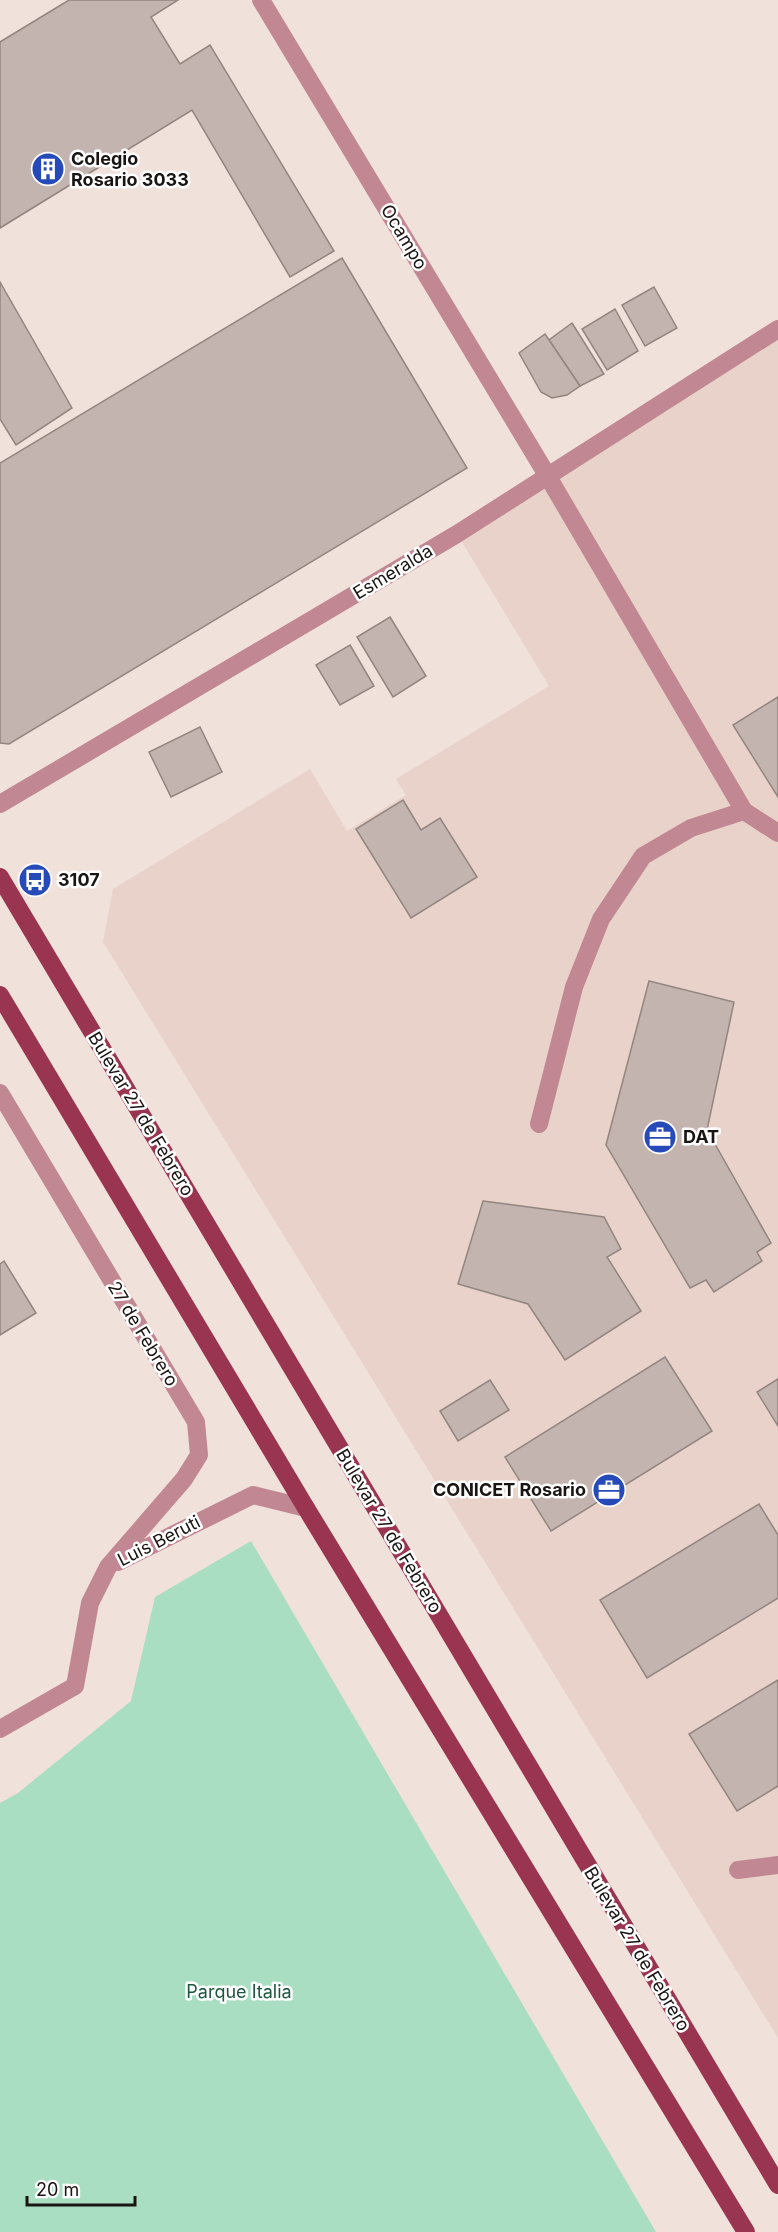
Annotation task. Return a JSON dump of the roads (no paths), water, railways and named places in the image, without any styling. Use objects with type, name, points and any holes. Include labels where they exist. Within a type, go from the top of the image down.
[{"type":"main road","name":"Bulevar 27 de Febrero","points":[[0,877],[778,2186]]},
{"type":"main road","points":[[0,994],[306,1508],[746,2232]]},
{"type":"street","name":"Ocampo","points":[[261,0],[547,475],[744,811]]},
{"type":"street","name":"Esmeralda","points":[[0,804],[457,534],[778,328]]},
{"type":"street","points":[[539,1124],[574,987],[601,919],[643,856],[691,828],[744,811],[778,833]]},
{"type":"street","name":"27 de Febrero","points":[[0,1093],[196,1422],[199,1455],[184,1479],[108,1567]]},
{"type":"street","name":"Luis Beruti","points":[[0,1729],[75,1686],[90,1603],[108,1567],[253,1495],[306,1508]]},
{"type":"street","points":[[738,1870],[778,1865]]},
{"type":"place","name":"Colegio Rosario 3033","points":[[48,169]]},
{"type":"place","name":"3107","points":[[35,880]]},
{"type":"place","name":"DAT","points":[[660,1137]]},
{"type":"place","name":"CONICET Rosario","points":[[609,1490]]},
{"type":"park label","name":"Parque Italia","points":[[239,1992]]}]
